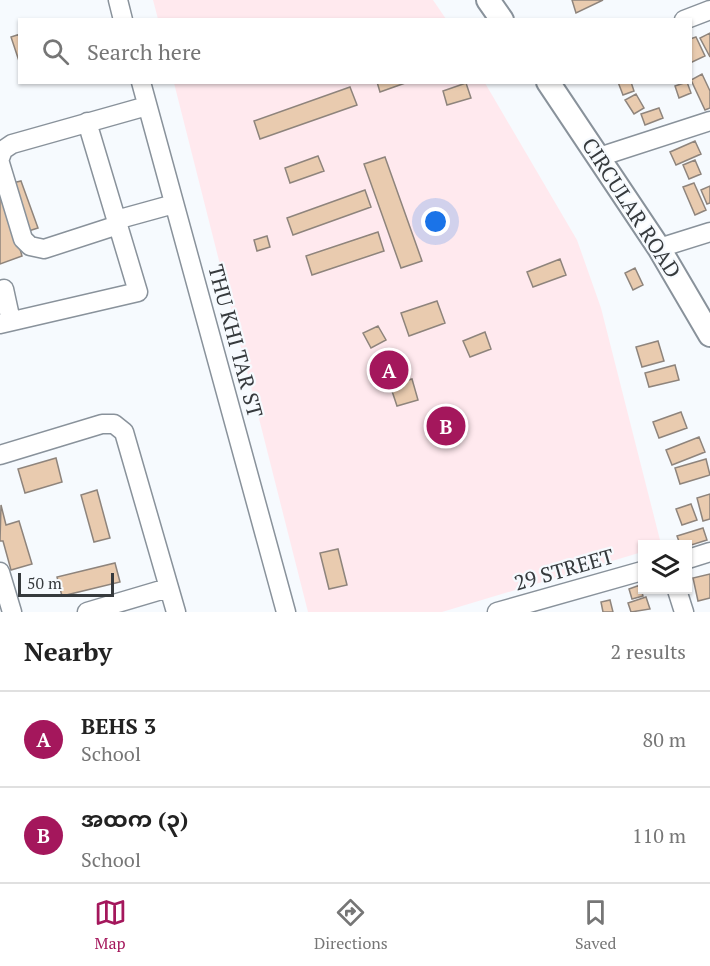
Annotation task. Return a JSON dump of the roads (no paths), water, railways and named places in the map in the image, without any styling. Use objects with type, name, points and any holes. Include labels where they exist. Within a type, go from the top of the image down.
[{"type":"main road","points":[[488,0],[501,18]]},
{"type":"main road","name":"CIRCULAR ROAD","points":[[549,84],[660,248],[710,335]]},
{"type":"street","points":[[118,0],[122,18]]},
{"type":"street","points":[[689,18],[710,10]]},
{"type":"street","name":"THU KHI TAR ST","points":[[142,84],[286,612]]},
{"type":"street","points":[[0,158],[3,150],[12,144],[147,106]]},
{"type":"street","points":[[599,157],[710,121]]},
{"type":"street","points":[[4,289],[6,322],[138,292],[87,122]]},
{"type":"street","points":[[0,164],[22,239],[30,246],[44,249],[174,204]]},
{"type":"street","points":[[660,248],[710,232]]},
{"type":"street","points":[[0,455],[102,424],[114,424],[124,432],[176,612]]},
{"type":"street","points":[[692,557],[710,552]]},
{"type":"street","points":[[0,572],[12,612]]},
{"type":"street","name":"29 STREET","points":[[497,612],[638,572]]},
{"type":"street","points":[[87,612],[168,588]]},
{"type":"street","points":[[678,594],[684,612]]},
{"type":"place","name":"BEHS 3","points":[[389,370]]},
{"type":"place","name":"အထက (၃)","points":[[446,426]]}]
